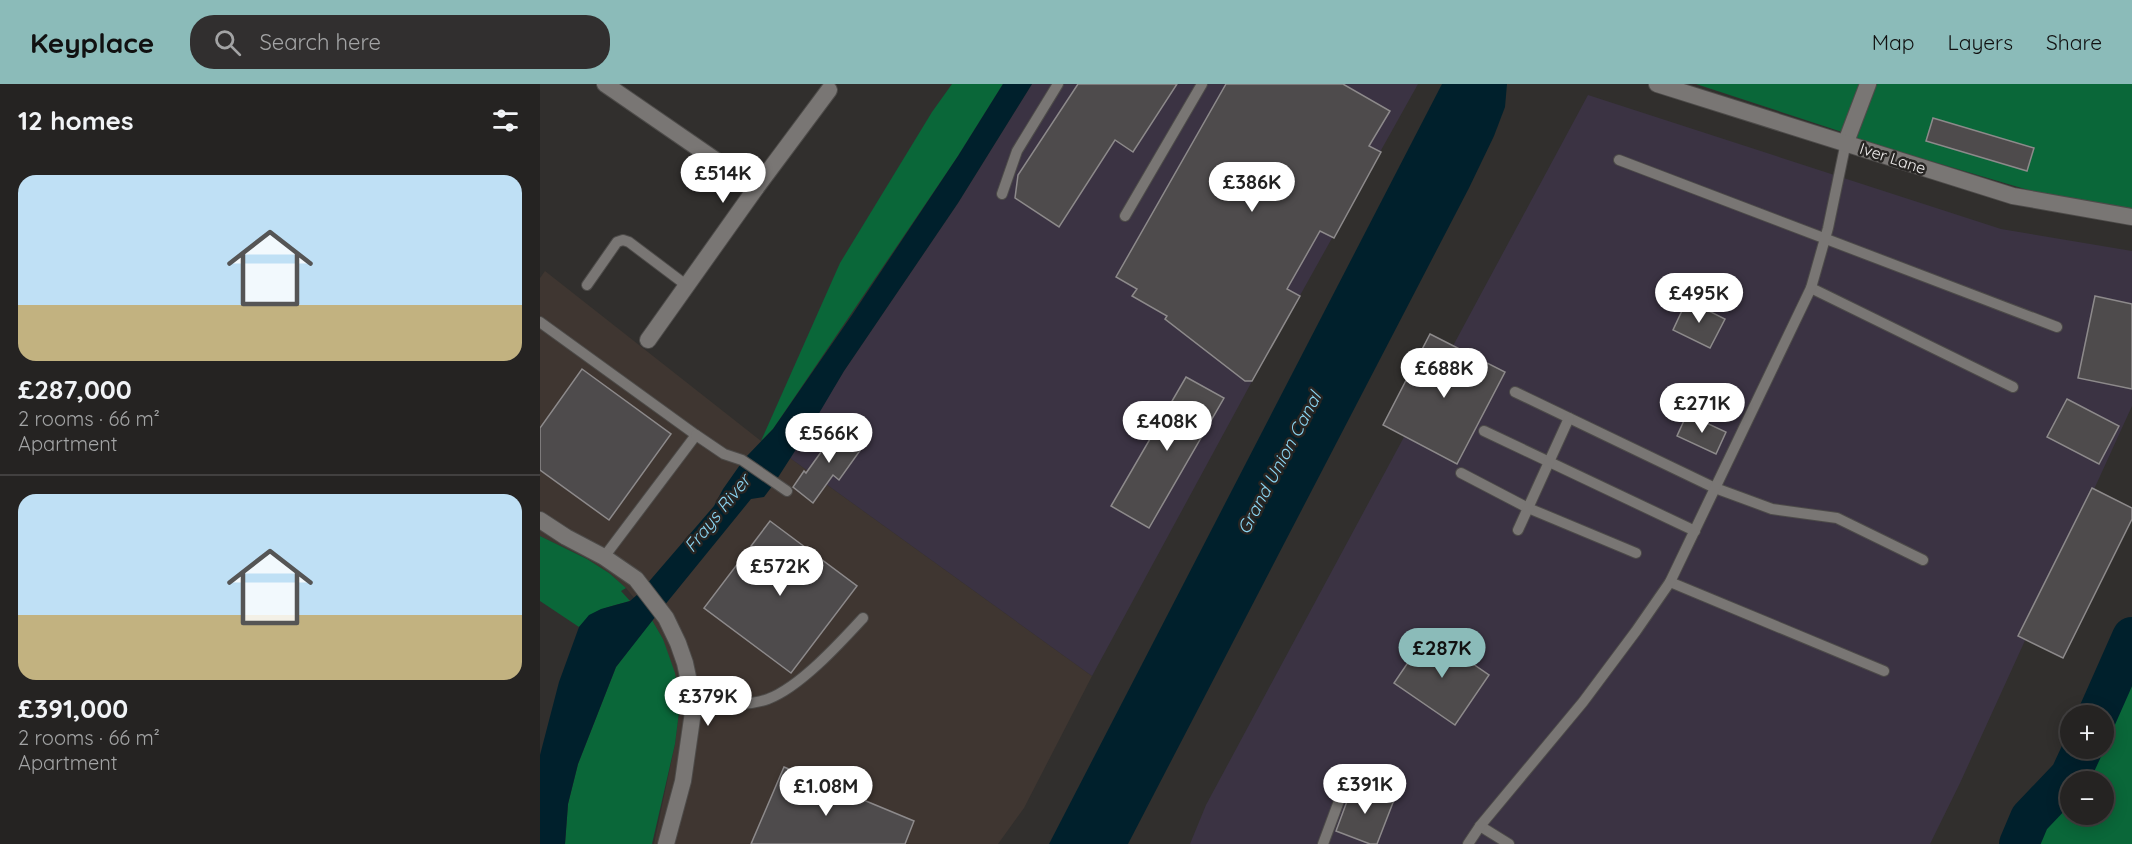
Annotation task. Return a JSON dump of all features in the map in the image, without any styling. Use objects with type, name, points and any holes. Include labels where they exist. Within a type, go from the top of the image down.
[{"type":"street","points":[[605,84],[756,188]]},
{"type":"street","name":"Iver Lane","points":[[1657,84],[2013,196],[2132,218]]},
{"type":"street","points":[[1846,142],[1868,84]]},
{"type":"street","points":[[648,340],[756,188],[830,90]]},
{"type":"street","points":[[540,520],[604,557],[636,579],[666,618],[685,663],[694,705],[683,781],[666,844]]},
{"type":"lane","points":[[1002,194],[1017,151],[1058,84]]},
{"type":"lane","points":[[1125,216],[1202,84]]},
{"type":"lane","points":[[1468,844],[1480,826],[1583,702],[1670,582],[1811,288],[1825,238],[1846,142]]},
{"type":"lane","points":[[1619,160],[2057,327]]},
{"type":"lane","points":[[587,285],[617,242],[623,240],[629,242],[686,285]]},
{"type":"lane","points":[[1811,288],[2013,387]]},
{"type":"lane","points":[[540,322],[723,454],[742,460],[787,491]]},
{"type":"lane","points":[[1515,392],[1715,488],[1772,509],[1838,518],[1923,560]]},
{"type":"lane","points":[[1518,530],[1569,418]]},
{"type":"lane","points":[[1484,431],[1695,531]]},
{"type":"lane","points":[[604,557],[696,435]]},
{"type":"lane","points":[[1461,473],[1528,508],[1636,553]]},
{"type":"lane","points":[[1670,582],[1884,671]]},
{"type":"lane","points":[[694,705],[742,703],[768,699],[807,672],[863,618]]},
{"type":"lane","points":[[1323,844],[1349,774]]},
{"type":"lane","points":[[1480,826],[1509,844]]},
{"type":"shaded area","points":[[1032,84],[1418,84],[1250,385],[1092,676],[790,458],[844,371],[958,203]]},
{"type":"shaded area","points":[[1588,95],[2001,229],[2132,251],[2132,406],[1930,844],[1190,844],[1206,805]]},
{"type":"shaded area","points":[[545,271],[761,441],[790,458],[1092,676],[1024,808],[998,844],[654,844],[675,744],[680,704],[663,639],[652,620],[626,588],[609,573],[587,559],[540,536],[540,278]]},
{"type":"green space","points":[[952,84],[1003,84],[958,156],[773,429],[761,441],[840,263],[932,112]]},
{"type":"green space","points":[[1696,84],[1863,84],[1845,133]]},
{"type":"green space","points":[[1876,84],[2132,84],[2132,209],[2048,196],[1853,138],[1872,88]]},
{"type":"green space","points":[[540,536],[587,559],[609,573],[626,588],[621,591],[630,601],[596,612],[579,627],[540,601]]},
{"type":"green space","points":[[652,620],[663,639],[675,673],[680,704],[675,744],[652,844],[565,844],[568,804],[578,764],[616,667]]},
{"type":"green space","points":[[2132,657],[2132,844],[2026,844],[2035,822],[2060,797],[2060,825],[2114,825],[2114,771],[2080,771],[2087,759],[2114,759],[2114,705],[2111,705]]},
{"type":"water","points":[[1003,84],[1032,84],[958,203],[844,371],[777,479],[746,457],[773,429],[852,315]]},
{"type":"water","name":"Grand Union Canal","points":[[1442,84],[1507,84],[1505,107],[1469,188],[1128,844],[1049,844]]},
{"type":"water","name":"Frays River","points":[[742,462],[773,485],[764,497],[751,499],[664,606],[646,585],[714,506]]},
{"type":"water","points":[[638,594],[656,616],[616,667],[578,764],[568,804],[565,844],[540,844],[540,755],[559,682],[579,627],[589,615],[601,609],[630,601]]},
{"type":"building","points":[[1078,84],[1177,84],[1133,152],[1115,140],[1059,227],[1015,198],[1018,175]]},
{"type":"building","points":[[1226,84],[1343,84],[1390,111],[1369,146],[1381,152],[1334,238],[1320,231],[1287,289],[1300,296],[1252,381],[1245,381],[1165,319],[1167,316],[1132,296],[1137,289],[1116,277]]},
{"type":"building","points":[[1933,118],[2034,148],[2027,171],[1926,141]]},
{"type":"building","points":[[2095,296],[2132,304],[2132,389],[2078,378]]},
{"type":"building","points":[[1687,300],[1725,319],[1710,348],[1673,330]]},
{"type":"building","points":[[1430,334],[1505,372],[1457,464],[1383,425]]},
{"type":"building","points":[[582,369],[671,434],[609,520],[540,470],[540,428]]},
{"type":"building","points":[[1186,377],[1224,398],[1149,528],[1111,506]]},
{"type":"building","points":[[2067,399],[2119,426],[2099,464],[2047,437]]},
{"type":"building","points":[[1687,414],[1726,432],[1716,454],[1677,436]]},
{"type":"building","points":[[839,427],[864,445],[839,480],[833,475],[813,503],[793,487]]},
{"type":"building","points":[[2092,488],[2132,508],[2132,519],[2063,658],[2018,636]]},
{"type":"building","points":[[770,521],[857,586],[791,673],[704,608]]},
{"type":"building","points":[[1428,633],[1489,675],[1455,725],[1394,683]]},
{"type":"building","points":[[784,767],[914,821],[905,844],[751,844]]},
{"type":"building","points":[[1353,785],[1394,800],[1377,844],[1370,844],[1336,831]]},
{"type":"waterway","points":[[2102,705],[2132,637]]},
{"type":"waterway","points":[[2019,844],[2030,818],[2070,776],[2078,759]]}]
